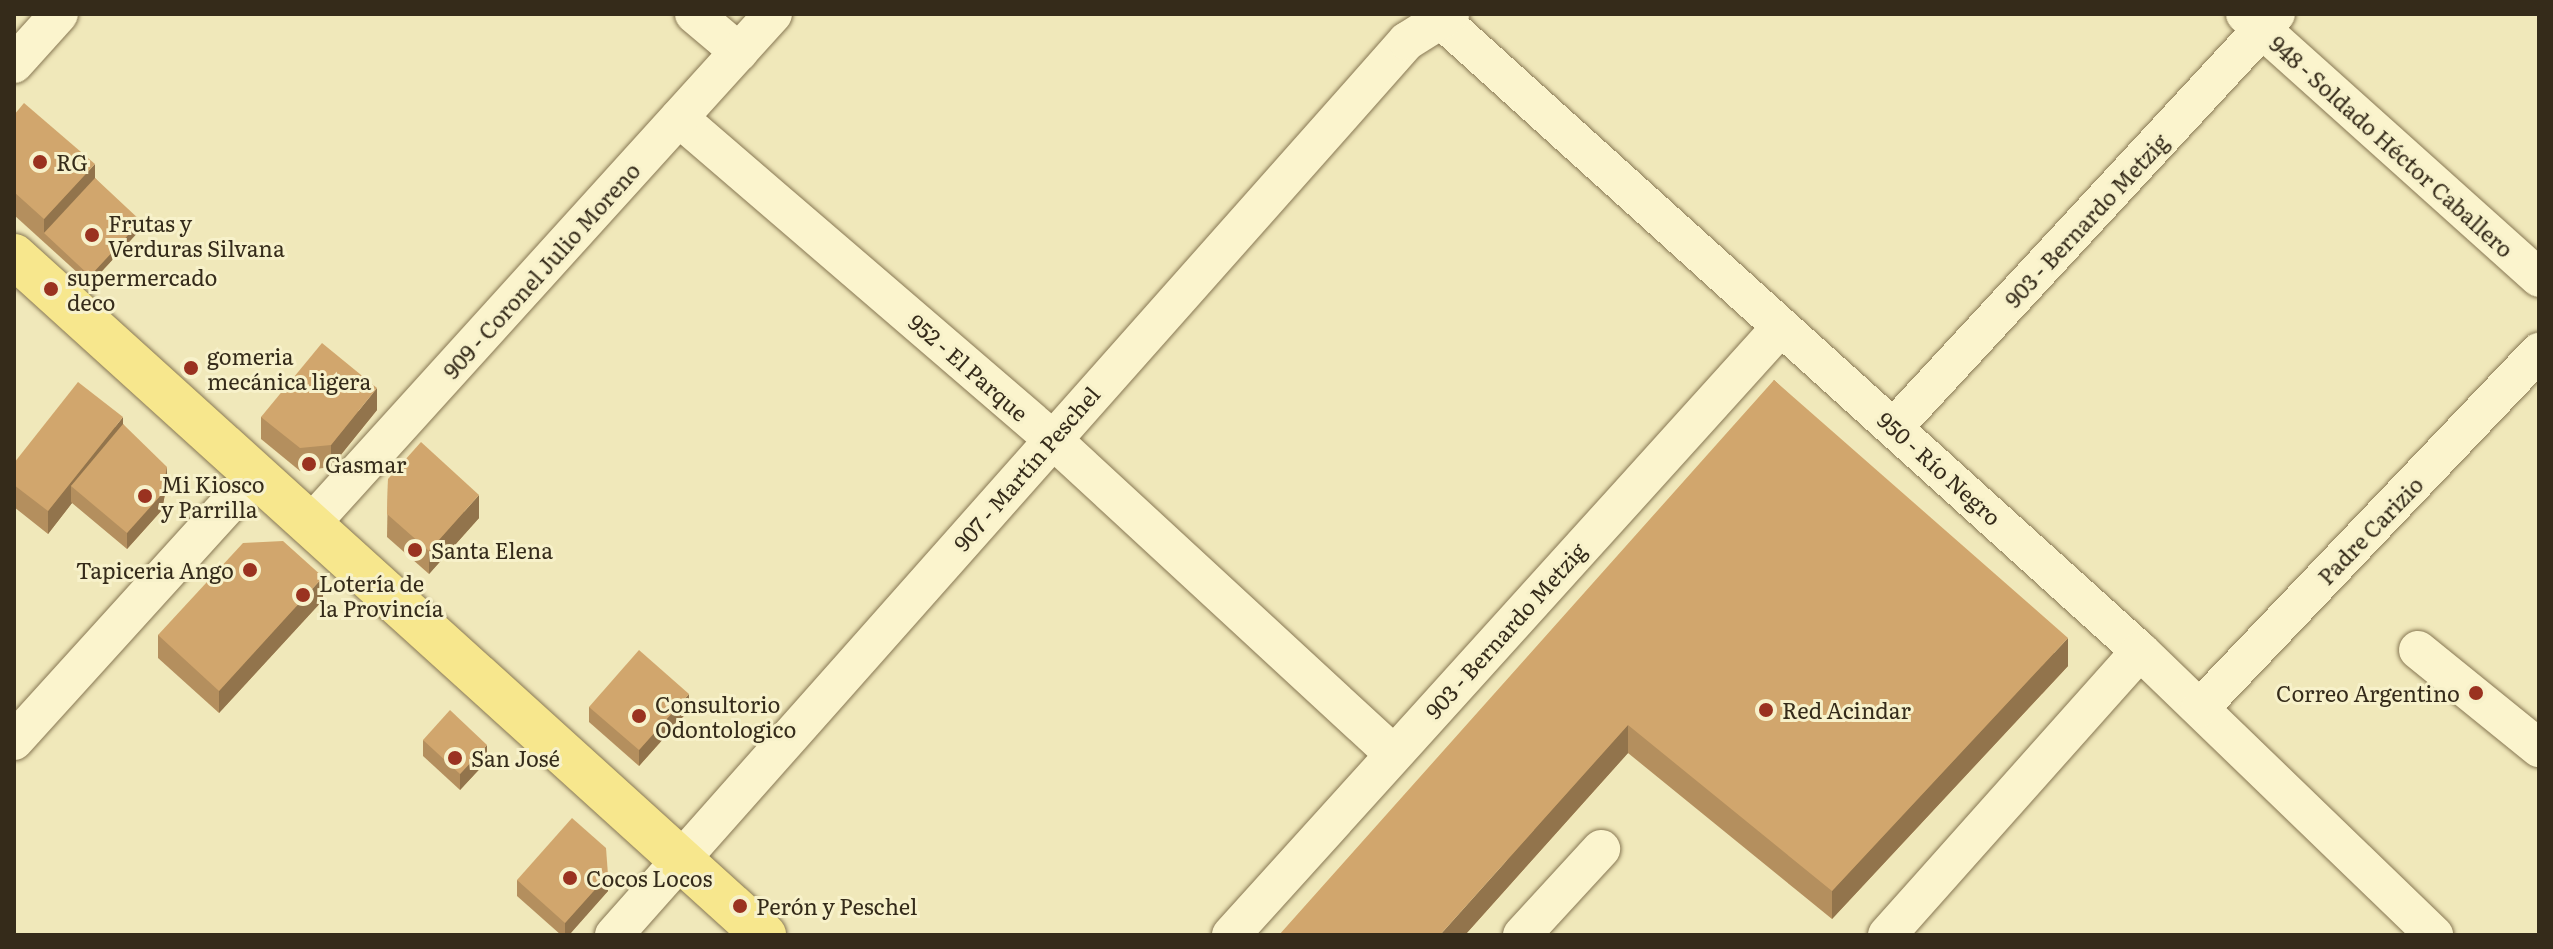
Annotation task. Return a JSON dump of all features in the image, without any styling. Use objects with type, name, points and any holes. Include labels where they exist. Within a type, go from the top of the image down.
[{"type":"main road","points":[[14,256],[253,477],[764,935]]},
{"type":"street","points":[[14,64],[59,14]]},
{"type":"street","points":[[694,14],[739,52]]},
{"type":"street","name":"909 - Coronel Julio Moreno","points":[[309,526],[773,14]]},
{"type":"street","name":"950 - Río Negro","points":[[1442,16],[2140,651],[2434,935]]},
{"type":"street","name":"907 - Martín Peschel","points":[[614,935],[684,861],[1051,438],[1407,41],[1442,16]]},
{"type":"street","name":"903 - Bernardo Metzig","points":[[1895,426],[2261,19]]},
{"type":"street","name":"948 - Soldado Héctor Caballero","points":[[2261,19],[2539,278]]},
{"type":"street","name":"952 - El Parque","points":[[679,118],[1051,438],[1393,754]]},
{"type":"street","name":"903 - Bernardo Metzig","points":[[1231,935],[1781,327]]},
{"type":"street","name":"Padre Carizio","points":[[2200,708],[2539,352]]},
{"type":"street","points":[[14,741],[253,477]]},
{"type":"street","points":[[2418,650],[2539,748]]},
{"type":"street","points":[[1887,935],[2140,651]]},
{"type":"street","points":[[1522,935],[1601,849]]},
{"type":"building","name":"RG","points":[[24,103],[95,164],[44,219],[14,192],[14,115]]},
{"type":"building","name":"Frutas y Verduras Silvana","points":[[95,178],[141,221],[90,276],[44,233]]},
{"type":"building","points":[[322,343],[377,388],[331,445],[300,448],[261,417]]},
{"type":"building","name":"Red Acindar","points":[[1774,380],[2068,638],[1832,891],[1628,725],[1440,935],[1279,935]]},
{"type":"building","points":[[78,382],[123,417],[48,511],[14,485],[14,463]]},
{"type":"building","points":[[123,424],[167,467],[162,494],[127,533],[71,486]]},
{"type":"building","points":[[421,442],[479,495],[429,551],[387,514],[388,479]]},
{"type":"building","points":[[283,541],[323,577],[219,691],[158,635],[243,543]]},
{"type":"building","name":"Consultorio Odontologico","points":[[639,650],[689,694],[639,750],[589,707]]},
{"type":"building","points":[[450,710],[487,745],[460,774],[423,740]]},
{"type":"building","name":"Cocos Locos","points":[[572,818],[606,848],[608,875],[565,923],[517,880]]},
{"type":"place","name":"RG","points":[[40,162]]},
{"type":"place","name":"Frutas y Verduras Silvana","points":[[92,235]]},
{"type":"place","name":"supermercado deco","points":[[51,289]]},
{"type":"place","name":"gomeria mecánica ligera","points":[[191,368]]},
{"type":"place","name":"Gasmar","points":[[309,464]]},
{"type":"place","name":"Mi Kiosco y Parrilla","points":[[145,496]]},
{"type":"place","name":"Santa Elena","points":[[415,550]]},
{"type":"place","name":"Tapiceria Ango","points":[[250,570]]},
{"type":"place","name":"Lotería de la Provincía","points":[[303,595]]},
{"type":"place","name":"Correo Argentino","points":[[2476,693]]},
{"type":"place","name":"Red Acindar","points":[[1766,710]]},
{"type":"place","name":"Consultorio Odontologico","points":[[639,716]]},
{"type":"place","name":"San José","points":[[455,758]]},
{"type":"place","name":"Cocos Locos","points":[[570,878]]},
{"type":"place","name":"Perón y Peschel","points":[[740,906]]}]
